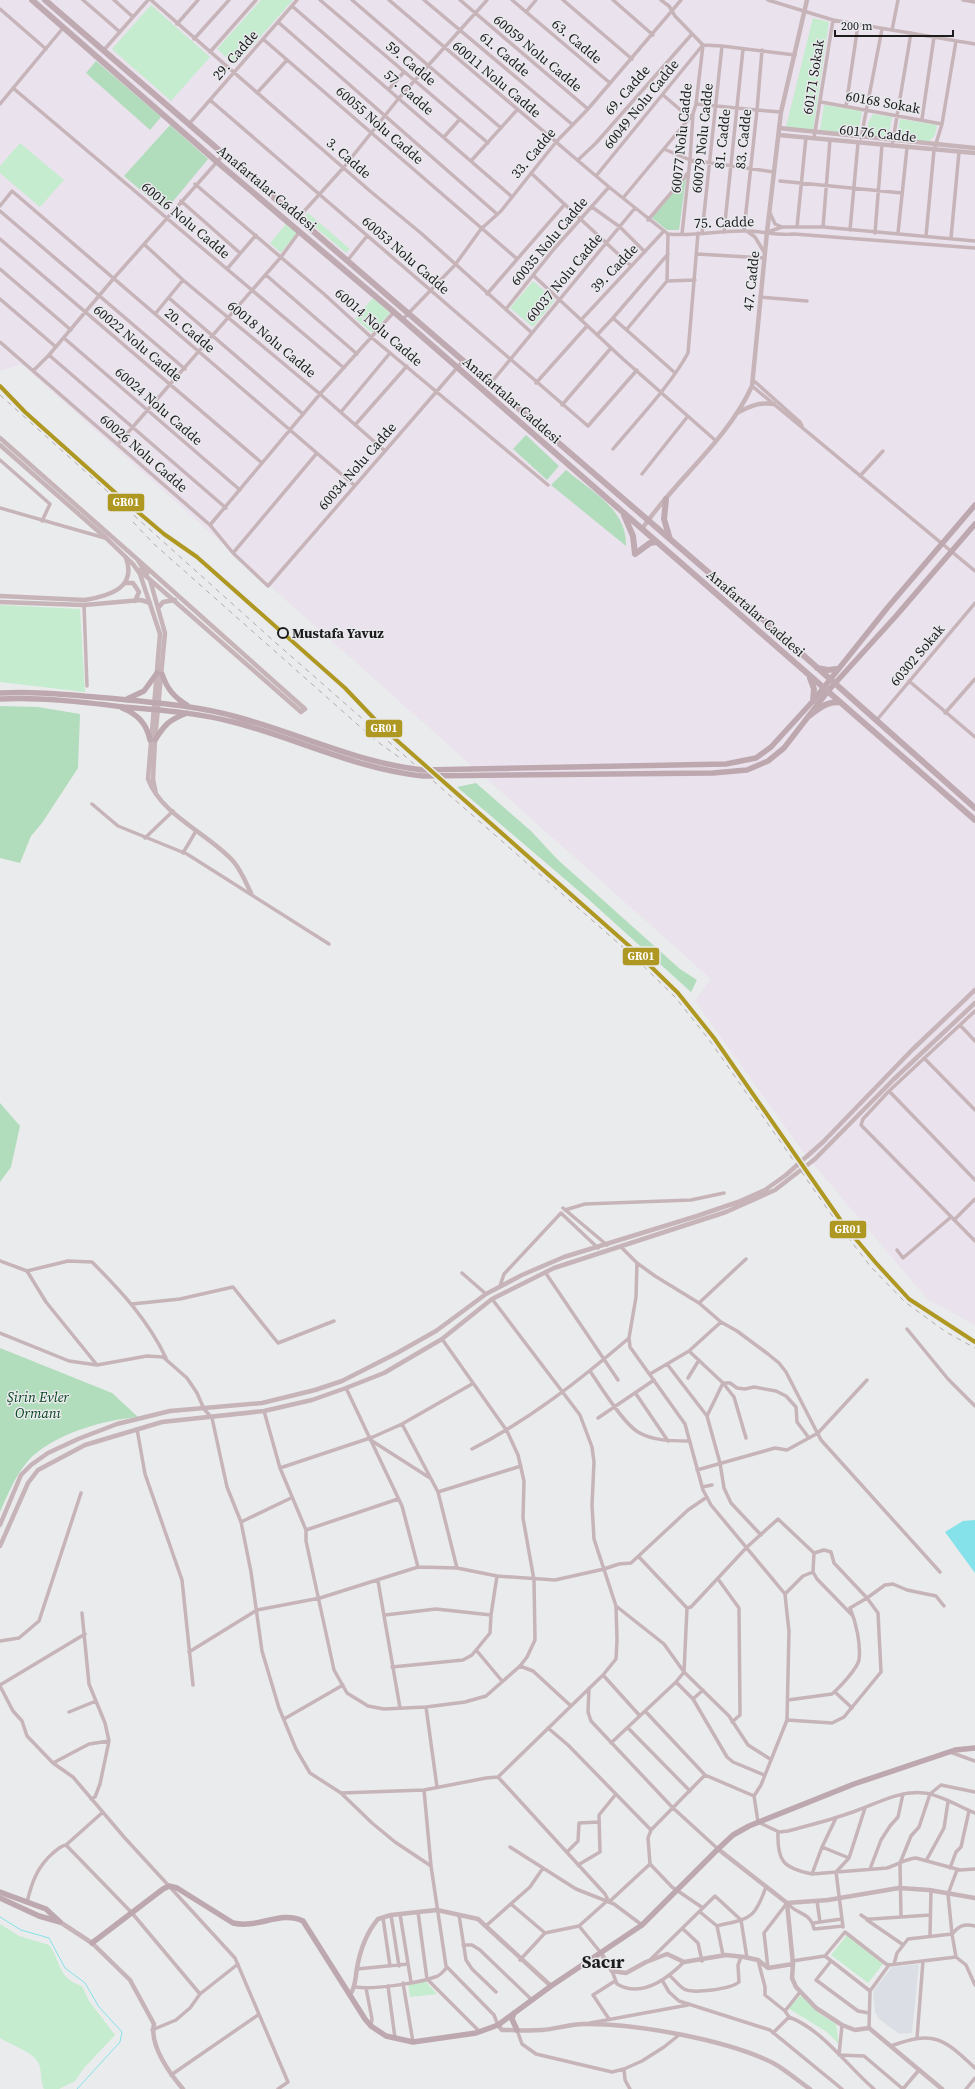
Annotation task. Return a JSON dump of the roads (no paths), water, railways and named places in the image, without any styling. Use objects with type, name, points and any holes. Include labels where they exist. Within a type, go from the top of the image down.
[{"type":"main road","name":"Anafartalar Caddesi","points":[[45,0],[648,520],[975,808]]},
{"type":"main road","name":"Anafartalar Caddesi","points":[[34,1],[216,162],[300,231],[394,312],[975,820]]},
{"type":"main road","points":[[97,57],[103,51]]},
{"type":"main road","points":[[666,499],[664,519],[671,540]]},
{"type":"main road","points":[[832,682],[837,669],[975,505]]},
{"type":"main road","points":[[624,514],[633,536],[635,554],[650,543],[657,542]]},
{"type":"main road","points":[[538,771],[713,773],[747,770],[768,761],[784,748],[809,716],[832,682],[896,616],[975,524]]},
{"type":"main road","points":[[815,667],[828,670],[837,669]]},
{"type":"main road","points":[[808,673],[814,689],[813,701]]},
{"type":"main road","points":[[123,700],[144,691],[160,674],[170,691],[189,709]]},
{"type":"main road","points":[[0,693],[20,692],[157,703],[189,709],[236,723],[281,733],[346,760],[378,769],[404,774],[444,776],[726,764],[745,761],[756,758],[771,747],[813,701],[826,690]]},
{"type":"main road","points":[[0,699],[56,700],[156,710],[189,709]]},
{"type":"main road","points":[[809,716],[823,705],[830,702],[840,702]]},
{"type":"main road","points":[[114,706],[132,712],[141,719],[153,740],[163,726],[189,709]]},
{"type":"main road","points":[[92,1943],[169,1886],[176,1888],[233,1923],[243,1925],[254,1924],[289,1917],[303,1921],[371,2026],[395,2038],[413,2042],[480,2032],[498,2025],[551,1986],[642,1925],[733,1835],[758,1822],[854,1784],[950,1752],[975,1748]]},
{"type":"main road","points":[[0,1892],[46,1909],[60,1922]]},
{"type":"main road","points":[[0,1898],[39,1916],[60,1922]]},
{"type":"main road","points":[[514,2013],[512,2019],[517,2030]]},
{"type":"street","points":[[83,0],[120,32]]},
{"type":"street","points":[[114,0],[133,17]]},
{"type":"street","points":[[103,51],[148,0]]},
{"type":"street","name":"3. Cadde","points":[[151,0],[194,39],[344,167],[532,333]]},
{"type":"street","points":[[177,24],[198,0]]},
{"type":"street","points":[[194,39],[229,0]]},
{"type":"street","points":[[210,52],[256,0]]},
{"type":"street","name":"29. Cadde","points":[[189,124],[297,0]]},
{"type":"street","name":"59. Cadde","points":[[320,0],[488,143]]},
{"type":"street","points":[[352,0],[501,128]]},
{"type":"street","name":"60011 Nolu Cadde","points":[[389,0],[609,188],[663,232],[668,234]]},
{"type":"street","name":"61. Cadde","points":[[424,0],[573,125]]},
{"type":"street","name":"60059 Nolu Cadde","points":[[460,0],[588,109]]},
{"type":"street","points":[[298,218],[318,194],[344,167],[399,98],[416,82],[460,31],[474,12],[486,0]]},
{"type":"street","name":"63. Cadde","points":[[512,0],[610,83]]},
{"type":"street","points":[[526,12],[536,0]]},
{"type":"street","points":[[563,0],[632,59]]},
{"type":"street","points":[[613,0],[653,35]]},
{"type":"street","points":[[661,0],[669,6],[703,45],[762,50],[795,55]]},
{"type":"street","name":"33. Cadde","points":[[402,320],[429,290],[455,265],[481,229],[497,214],[556,142],[588,109],[653,35],[681,0]]},
{"type":"street","points":[[768,0],[833,20],[975,44]]},
{"type":"street","name":"47. Cadde","points":[[642,529],[736,414],[752,386],[766,232],[770,213],[781,112],[807,0]]},
{"type":"street","points":[[892,30],[898,0]]},
{"type":"street","points":[[963,0],[975,2]]},
{"type":"street","name":"57. Cadde","points":[[292,6],[511,196]]},
{"type":"street","points":[[0,9],[46,49]]},
{"type":"street","name":"60171 Sokak","points":[[815,135],[833,20]]},
{"type":"street","points":[[278,22],[497,214]]},
{"type":"street","points":[[846,106],[858,25]]},
{"type":"street","points":[[0,104],[63,28]]},
{"type":"street","points":[[862,138],[882,29]]},
{"type":"street","points":[[892,146],[911,33]]},
{"type":"street","name":"69. Cadde","points":[[578,160],[596,143],[692,34]]},
{"type":"street","points":[[922,119],[934,37]]},
{"type":"street","name":"60055 Nolu Cadde","points":[[263,39],[516,258]]},
{"type":"street","points":[[926,236],[934,150],[942,124],[956,41]]},
{"type":"street","name":"60049 Nolu Cadde","points":[[596,176],[703,45]]},
{"type":"street","name":"60077 Nolu Cadde","points":[[682,234],[690,160],[693,114],[696,104],[703,45]]},
{"type":"street","name":"60079 Nolu Cadde","points":[[613,449],[662,391],[674,372],[681,367],[688,353],[697,254],[717,106],[722,46]]},
{"type":"street","name":"81. Cadde","points":[[724,232],[743,49]]},
{"type":"street","name":"83. Cadde","points":[[745,230],[758,110],[762,50]]},
{"type":"street","points":[[257,93],[287,60]]},
{"type":"street","points":[[389,89],[404,72]]},
{"type":"street","name":"60016 Nolu Cadde","points":[[13,88],[344,368]]},
{"type":"street","points":[[663,95],[690,118]]},
{"type":"street","name":"60053 Nolu Cadde","points":[[210,100],[536,383],[588,426],[636,370]]},
{"type":"street","name":"60168 Sokak","points":[[821,102],[867,111],[922,119],[942,124]]},
{"type":"street","points":[[696,104],[781,112]]},
{"type":"street","points":[[472,161],[518,110]]},
{"type":"street","points":[[623,198],[693,114]]},
{"type":"street","points":[[444,137],[460,119]]},
{"type":"street","points":[[779,128],[815,135],[975,148]]},
{"type":"street","name":"60176 Cadde","points":[[779,135],[806,137],[815,135],[830,140],[975,153]]},
{"type":"street","points":[[797,227],[806,137]]},
{"type":"street","points":[[823,227],[830,140]]},
{"type":"street","points":[[850,230],[858,143]]},
{"type":"street","points":[[875,233],[882,145]]},
{"type":"street","points":[[898,233],[906,148]]},
{"type":"street","points":[[664,149],[690,160],[774,172]]},
{"type":"street","points":[[952,238],[959,152]]},
{"type":"street","points":[[34,371],[50,355],[100,297],[114,278],[145,245],[195,184],[224,154]]},
{"type":"street","points":[[648,220],[688,172]]},
{"type":"street","points":[[531,173],[631,266]]},
{"type":"street","points":[[780,181],[902,192]]},
{"type":"street","name":"60014 Nolu Cadde","points":[[195,184],[256,235],[371,337],[548,485]]},
{"type":"street","name":"60035 Nolu Cadde","points":[[506,310],[580,220],[609,188]]},
{"type":"street","name":"20. Cadde","points":[[0,206],[12,191],[354,485]]},
{"type":"street","points":[[181,200],[240,252]]},
{"type":"street","points":[[487,294],[516,258],[565,204]]},
{"type":"street","points":[[592,207],[620,227],[645,252]]},
{"type":"street","name":"60037 Nolu Cadde","points":[[490,384],[635,208]]},
{"type":"street","points":[[0,211],[185,369]]},
{"type":"street","points":[[770,213],[776,224],[782,228]]},
{"type":"street","points":[[766,232],[782,228],[823,227],[875,233],[898,233],[975,240]]},
{"type":"street","points":[[697,254],[765,256],[755,237],[745,230]]},
{"type":"street","name":"75. Cadde","points":[[668,234],[745,230],[766,232],[780,236],[794,234],[975,248]]},
{"type":"street","points":[[118,444],[266,275],[300,231]]},
{"type":"street","name":"39. Cadde","points":[[581,320],[663,232]]},
{"type":"street","points":[[627,329],[667,281],[668,234]]},
{"type":"street","points":[[227,269],[256,235]]},
{"type":"street","points":[[347,261],[367,236]]},
{"type":"street","name":"60022 Nolu Cadde","points":[[0,239],[262,464]]},
{"type":"street","name":"60018 Nolu Cadde","points":[[145,245],[183,280],[230,317],[385,451]]},
{"type":"street","points":[[597,335],[668,254]]},
{"type":"street","points":[[0,269],[71,330]]},
{"type":"street","points":[[266,275],[356,354]]},
{"type":"street","points":[[534,276],[558,300],[636,370],[662,391],[715,440]]},
{"type":"street","points":[[155,314],[183,280]]},
{"type":"street","points":[[667,281],[695,280]]},
{"type":"street","points":[[760,297],[807,301]]},
{"type":"street","points":[[168,298],[214,335],[303,414]]},
{"type":"street","points":[[0,299],[56,347]]},
{"type":"street","points":[[210,525],[226,508],[320,394],[394,312]]},
{"type":"street","points":[[613,318],[674,372]]},
{"type":"street","points":[[536,383],[587,326]]},
{"type":"street","name":"60024 Nolu Cadde","points":[[64,338],[240,490]]},
{"type":"street","name":"60026 Nolu Cadde","points":[[0,342],[210,525],[233,553],[268,586]]},
{"type":"street","points":[[562,405],[611,348]]},
{"type":"street","points":[[341,412],[390,353]]},
{"type":"street","name":"60026 Nolu Cadde","points":[[50,355],[226,508]]},
{"type":"street","name":"60034 Nolu Cadde","points":[[268,586],[463,361]]},
{"type":"street","points":[[355,425],[406,366]]},
{"type":"street","points":[[753,380],[800,422],[802,426]]},
{"type":"street","points":[[752,386],[975,571]]},
{"type":"street","points":[[736,414],[752,405],[763,403],[774,404]]},
{"type":"street","points":[[642,474],[688,416]]},
{"type":"street","points":[[0,438],[137,558],[305,709],[301,712],[133,564]]},
{"type":"street","points":[[0,445],[126,556],[140,574],[160,634],[160,674]]},
{"type":"street","points":[[860,476],[883,451]]},
{"type":"street","points":[[233,553],[317,453]]},
{"type":"street","points":[[0,460],[50,504],[42,521]]},
{"type":"street","points":[[0,508],[106,538]]},
{"type":"street","points":[[0,596],[85,600],[105,595],[117,590],[126,583],[130,575],[126,556]]},
{"type":"street","points":[[137,558],[150,579],[166,633],[153,740],[153,779],[156,796],[196,831],[234,861],[251,894]]},
{"type":"street","points":[[126,583],[133,583],[136,586],[138,596],[135,601]]},
{"type":"street","points":[[159,607],[163,602],[175,600]]},
{"type":"street","points":[[0,602],[84,605],[135,601],[150,603]]},
{"type":"street","name":"60302 Sokak","points":[[876,721],[975,603]]},
{"type":"street","points":[[84,605],[87,686]]},
{"type":"street","points":[[945,713],[975,679]]},
{"type":"street","points":[[909,682],[975,737]]},
{"type":"street","points":[[92,804],[118,826],[183,853],[329,944]]},
{"type":"street","points":[[145,838],[173,811]]},
{"type":"street","points":[[183,853],[196,831]]},
{"type":"street","points":[[850,1120],[912,1050],[975,990]]},
{"type":"street","points":[[0,1546],[28,1483],[38,1470],[86,1445],[162,1422],[212,1418],[264,1411],[312,1400],[346,1388],[384,1373],[442,1339],[492,1299],[545,1272],[621,1247],[697,1219],[765,1190],[786,1176],[850,1120],[975,1003]]},
{"type":"street","points":[[975,1011],[889,1091],[863,1119],[861,1127],[892,1155],[975,1241]]},
{"type":"street","points":[[960,1025],[975,1041]]},
{"type":"street","points":[[924,1058],[975,1110]]},
{"type":"street","points":[[885,1087],[975,1180]]},
{"type":"street","points":[[607,1245],[564,1209],[585,1204],[692,1200],[724,1193]]},
{"type":"street","points":[[897,1250],[903,1258],[975,1199]]},
{"type":"street","points":[[500,1286],[504,1274],[561,1213],[598,1248]]},
{"type":"street","points":[[0,1525],[21,1475],[31,1465],[78,1438],[117,1424],[170,1411],[262,1403],[315,1390],[342,1381],[436,1331],[486,1294],[500,1286],[564,1257],[697,1219]]},
{"type":"street","points":[[621,1247],[637,1263],[699,1303],[721,1322],[737,1331],[780,1363],[821,1440],[940,1572]]},
{"type":"street","points":[[699,1303],[746,1259]]},
{"type":"street","points":[[0,1261],[27,1271],[68,1261],[92,1262],[124,1294],[155,1335],[166,1358],[186,1378],[197,1392],[204,1409],[212,1418],[227,1487],[241,1522],[251,1572],[262,1651],[284,1719],[296,1749],[306,1768],[341,1793],[372,1823],[395,1842],[431,1866]]},
{"type":"street","points":[[637,1263],[636,1297],[629,1338],[630,1347],[685,1424],[702,1487],[710,1505],[747,1547],[785,1594],[788,1631],[787,1720],[770,1759],[761,1785],[754,1796],[758,1822],[778,1832],[788,1831],[836,1818],[865,1808],[891,1796],[903,1794],[930,1794],[975,1813]]},
{"type":"street","points":[[27,1271],[46,1302],[97,1365]]},
{"type":"street","points":[[545,1272],[603,1360],[618,1380]]},
{"type":"street","points":[[462,1274],[486,1294]]},
{"type":"street","points":[[132,1304],[180,1299],[233,1286],[278,1343],[334,1321]]},
{"type":"street","points":[[341,1793],[424,1790],[498,1777],[603,1675],[616,1659],[616,1606],[594,1539],[592,1505],[594,1462],[592,1446],[580,1415],[492,1299]]},
{"type":"street","points":[[650,1374],[689,1351],[721,1322]]},
{"type":"street","points":[[907,1329],[948,1379],[975,1406]]},
{"type":"street","points":[[0,1333],[69,1361],[97,1365],[146,1356],[166,1358]]},
{"type":"street","points":[[472,1449],[507,1431],[590,1371],[629,1338]]},
{"type":"street","points":[[264,1411],[280,1468],[291,1498],[306,1530],[306,1541],[320,1598],[334,1670],[347,1693],[368,1706],[384,1709],[426,1707],[465,1702],[486,1696],[520,1666],[535,1640],[534,1580],[522,1518],[524,1481],[518,1454],[507,1431],[472,1384],[442,1339]]},
{"type":"street","points":[[689,1351],[723,1383],[734,1397],[746,1438]]},
{"type":"street","points":[[688,1378],[699,1360]]},
{"type":"street","points":[[667,1364],[707,1416],[720,1463],[724,1488],[731,1503],[761,1535]]},
{"type":"street","points":[[590,1371],[615,1407],[637,1432],[649,1437],[668,1441],[689,1441]]},
{"type":"street","points":[[598,1418],[636,1394],[654,1380]]},
{"type":"street","points":[[697,1470],[775,1448],[787,1450],[818,1433],[867,1380]]},
{"type":"street","points":[[723,1383],[730,1383],[737,1388],[745,1389],[754,1387],[776,1391],[786,1396],[796,1407],[797,1422],[809,1438]]},
{"type":"street","points":[[707,1416],[723,1383]]},
{"type":"street","points":[[280,1468],[368,1439],[402,1424],[472,1384]]},
{"type":"street","points":[[346,1388],[368,1439],[398,1498],[405,1516],[418,1567]]},
{"type":"street","points":[[636,1394],[668,1441]]},
{"type":"street","points":[[402,1424],[438,1492],[457,1568]]},
{"type":"street","points":[[137,1429],[145,1474],[182,1580],[189,1652],[194,1685]]},
{"type":"street","points":[[368,1439],[430,1478]]},
{"type":"street","points":[[438,1492],[521,1466]]},
{"type":"street","points":[[702,1487],[712,1485]]},
{"type":"street","points":[[0,1641],[19,1638],[39,1621],[81,1493]]},
{"type":"street","points":[[189,1652],[257,1610],[320,1598],[378,1581],[418,1567],[457,1568],[497,1576],[534,1580],[555,1580],[604,1570],[619,1564],[631,1563],[688,1510],[707,1497]]},
{"type":"street","points":[[241,1522],[291,1498]]},
{"type":"street","points":[[306,1530],[398,1498]]},
{"type":"street","points":[[687,1608],[691,1606],[718,1579],[747,1547],[778,1519],[814,1553],[813,1572],[854,1617]]},
{"type":"street","points":[[787,1720],[832,1722],[844,1717],[881,1672],[878,1613],[867,1598],[834,1563],[831,1552],[824,1550],[814,1553]]},
{"type":"street","points":[[611,1743],[676,1682],[684,1672],[687,1608],[639,1557]]},
{"type":"street","points":[[785,1594],[803,1576],[813,1572]]},
{"type":"street","points":[[392,1667],[463,1660],[476,1651],[490,1633],[491,1615],[497,1576]]},
{"type":"street","points":[[718,1579],[739,1608],[740,1715],[732,1722]]},
{"type":"street","points":[[378,1581],[400,1708]]},
{"type":"street","points":[[788,1700],[816,1697],[835,1692],[855,1668],[859,1660],[857,1624],[850,1608],[885,1585],[892,1584],[907,1590],[936,1596],[944,1606]]},
{"type":"street","points":[[616,1606],[664,1644],[684,1672],[703,1690],[732,1722],[748,1745],[770,1759]]},
{"type":"street","points":[[385,1615],[436,1609],[491,1615]]},
{"type":"street","points":[[82,1613],[89,1684],[105,1723],[109,1741],[100,1784],[95,1797],[91,1799]]},
{"type":"street","points":[[85,1634],[0,1685],[13,1711],[22,1720],[27,1736],[54,1763],[73,1777],[169,1886],[221,1942],[238,1964],[258,2015],[288,2082],[278,2089]]},
{"type":"street","points":[[476,1651],[502,1681]]},
{"type":"street","points":[[520,1666],[533,1671],[571,1706]]},
{"type":"street","points":[[603,1675],[640,1716]]},
{"type":"street","points":[[676,1682],[693,1699],[727,1757],[733,1762],[764,1775]]},
{"type":"street","points":[[284,1719],[343,1685]]},
{"type":"street","points":[[589,1688],[588,1712],[591,1721],[672,1807],[718,1849],[787,1903],[793,1910],[809,1917],[813,1923],[814,1929],[843,1926]]},
{"type":"street","points":[[693,1699],[703,1690]]},
{"type":"street","points":[[835,1692],[852,1708]]},
{"type":"street","points":[[69,1712],[96,1701]]},
{"type":"street","points":[[426,1707],[437,1787]]},
{"type":"street","points":[[645,1711],[705,1774],[754,1796]]},
{"type":"street","points":[[548,1728],[568,1745],[651,1830]]},
{"type":"street","points":[[628,1728],[690,1791]]},
{"type":"street","points":[[54,1763],[89,1744],[109,1741]]},
{"type":"street","points":[[950,1752],[975,1761]]},
{"type":"street","points":[[703,1908],[672,1887],[650,1864],[648,1838],[651,1830],[705,1774]]},
{"type":"street","points":[[498,1777],[604,1894],[608,1902]]},
{"type":"street","points":[[901,1917],[900,1863],[911,1836],[919,1827],[930,1794],[941,1785],[975,1792]]},
{"type":"street","points":[[424,1790],[431,1866],[447,1968],[494,2015],[502,2030],[542,2030],[691,2005]]},
{"type":"street","points":[[578,1865],[600,1852],[599,1815],[616,1794]]},
{"type":"street","points":[[870,1869],[881,1840],[898,1817],[903,1794]]},
{"type":"street","points":[[926,1861],[944,1828],[948,1802]]},
{"type":"street","points":[[836,1872],[849,1858],[865,1808]]},
{"type":"street","points":[[950,1868],[956,1852],[961,1847],[969,1811]]},
{"type":"street","points":[[27,1902],[38,1869],[45,1860],[62,1846],[66,1845],[103,1812]]},
{"type":"street","points":[[812,1874],[822,1847],[836,1818]]},
{"type":"street","points":[[566,1852],[578,1841],[579,1823],[599,1822]]},
{"type":"street","points":[[778,1832],[779,1856],[784,1862],[802,1872],[812,1874],[887,1868],[908,1859],[916,1858],[957,1870],[975,1869]]},
{"type":"street","points":[[66,1845],[132,1913],[200,1994]]},
{"type":"street","points":[[510,1847],[576,1889],[608,1902],[642,1925]]},
{"type":"street","points":[[822,1847],[849,1858]]},
{"type":"street","points":[[520,1960],[545,1933],[579,1926],[650,1864]]},
{"type":"street","points":[[487,1926],[530,1886],[542,1868]]},
{"type":"street","points":[[957,1870],[948,1894],[952,1934],[956,1957],[966,1965],[975,1985]]},
{"type":"street","points":[[836,1872],[845,1932],[886,1964],[889,1965],[956,1957]]},
{"type":"street","points":[[717,1926],[747,1919],[761,1901],[766,1887]]},
{"type":"street","points":[[768,1968],[764,1933],[787,1903],[840,1898],[900,1888],[931,1890],[975,1898]]},
{"type":"street","points":[[930,1936],[931,1890]]},
{"type":"street","points":[[651,1960],[700,1912],[714,1896],[741,1920],[747,1958]]},
{"type":"street","points":[[817,1901],[820,1922]]},
{"type":"street","points":[[787,1903],[793,1963],[792,1978],[800,1992],[816,2008],[842,2025],[855,2030],[869,2028],[942,2089]]},
{"type":"street","points":[[511,1904],[545,1933]]},
{"type":"street","points":[[350,1995],[356,1987],[357,1969],[363,1945],[378,1919],[391,1915],[437,1910],[478,1919],[487,1926],[520,1960],[551,1986]]},
{"type":"street","points":[[418,1912],[428,1979],[480,2032]]},
{"type":"street","points":[[700,1912],[717,1926],[723,1955]]},
{"type":"street","points":[[400,1914],[411,1982]]},
{"type":"street","points":[[391,1915],[399,1966]]},
{"type":"street","points":[[459,1915],[466,1960],[472,1969],[496,1992]]},
{"type":"street","points":[[861,1915],[902,1944]]},
{"type":"street","points":[[867,1919],[930,1915]]},
{"type":"street","points":[[383,1918],[390,1966]]},
{"type":"street","points":[[813,1923],[842,1919]]},
{"type":"street","points":[[60,1922],[92,1943],[130,1980],[154,2024],[152,2030],[161,2058],[171,2075],[183,2089]]},
{"type":"street","points":[[894,1964],[894,1960],[902,1944],[908,1939],[952,1934],[959,1926],[968,1924],[975,1926]]},
{"type":"street","points":[[579,1926],[601,1953],[612,1971],[615,1981],[624,1988],[652,1985],[670,1976],[684,1962]]},
{"type":"street","points":[[683,1929],[698,1943],[702,1961]]},
{"type":"street","points":[[612,1971],[626,1973],[651,1960],[667,1954],[684,1962],[702,1961],[723,1955],[740,1957],[758,1960],[768,1968],[825,1956],[845,1932]]},
{"type":"street","points":[[463,1945],[472,1945],[480,1950],[532,2000]]},
{"type":"street","points":[[825,1956],[870,1990]]},
{"type":"street","points":[[670,1976],[684,1989],[694,1992],[734,1986],[739,1982],[738,1965],[740,1957]]},
{"type":"street","points":[[758,1960],[765,1987],[765,1995],[785,2011],[789,2017],[795,2019],[824,2039],[874,2089]]},
{"type":"street","points":[[831,1961],[816,1980],[858,2011],[869,2013]]},
{"type":"street","points":[[917,2038],[923,1961]]},
{"type":"street","points":[[152,2030],[176,2020],[190,2008],[200,1994],[238,1964]]},
{"type":"street","points":[[357,1969],[408,1964]]},
{"type":"street","points":[[869,2028],[870,1990],[889,1965]]},
{"type":"street","points":[[356,1987],[366,1988],[388,1986],[428,1979],[436,1977],[447,1968]]},
{"type":"street","points":[[662,1980],[669,1992],[679,2001],[730,2019],[757,2025],[773,2033],[842,2089]]},
{"type":"street","points":[[609,2019],[593,1995],[615,1981]]},
{"type":"street","points":[[403,1983],[413,2042]]},
{"type":"street","points":[[388,1986],[395,2038]]},
{"type":"street","points":[[366,1988],[372,2018],[371,2026]]},
{"type":"street","points":[[785,2011],[800,1992]]},
{"type":"street","points":[[171,2075],[258,2015]]},
{"type":"street","points":[[773,2033],[789,2017]]},
{"type":"street","points":[[582,2024],[631,2026],[678,2035],[748,2052],[774,2064],[810,2089]]},
{"type":"street","points":[[839,2055],[842,2025]]},
{"type":"street","points":[[517,2030],[522,2044],[536,2054],[612,2072],[624,2069],[664,2047],[678,2035]]},
{"type":"street","points":[[891,2046],[917,2038],[925,2037],[939,2039],[953,2047],[975,2068]]},
{"type":"street","points":[[839,2055],[864,2056],[903,2089],[919,2070]]},
{"type":"street","points":[[624,2069],[625,2080],[630,2089]]},
{"type":"street","points":[[966,2089],[975,2078]]},
{"type":"water","points":[[975,1520],[975,1573],[945,1532],[963,1521]]},
{"type":"waterway","points":[[0,1917],[21,1930],[49,1938],[65,1968],[85,1983],[99,2007],[122,2032],[120,2042],[77,2089]]},
{"type":"railway","points":[[0,395],[276,643],[634,957],[675,997],[710,1041],[840,1227],[871,1267],[905,1302],[946,1332],[975,1348]]},
{"type":"railway","points":[[133,522],[154,544],[375,740],[403,760]]},
{"type":"place","name":"Mustafa Yavuz","points":[[283,633]]},
{"type":"district","name":"Sacır","points":[[603,1961]]},
{"type":"park label","name":"Şirin Evler Ormanı","points":[[38,1406]]}]
